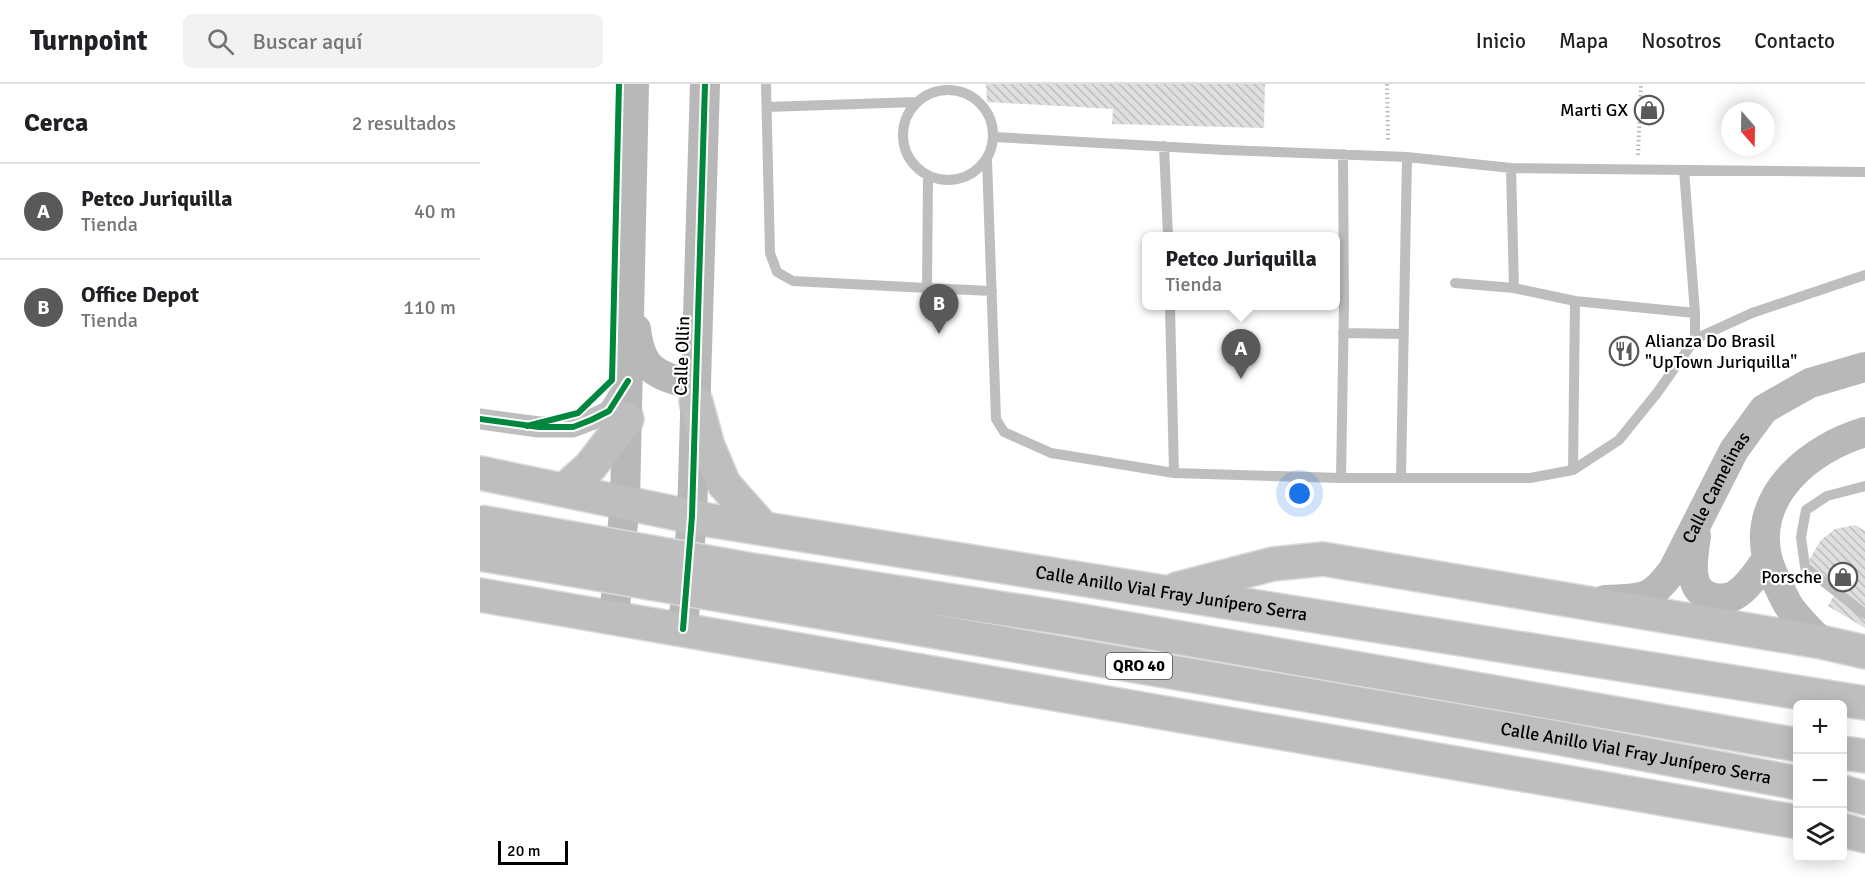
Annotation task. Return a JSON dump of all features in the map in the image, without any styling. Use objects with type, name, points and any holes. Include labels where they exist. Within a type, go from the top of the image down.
[{"type":"highway","points":[[696,394],[708,446],[724,484],[763,528]]},
{"type":"highway","points":[[564,490],[590,467],[627,419]]},
{"type":"highway","name":"Calle Anillo Vial Fray Junípero Serra","points":[[485,472],[692,516],[763,528],[1865,703]]},
{"type":"highway","name":"Calle Anillo Vial Fray Junípero Serra","points":[[480,522],[752,570],[1071,619],[1793,744]]},
{"type":"highway","name":"Calle Anillo Vial Fray Junípero Serra","points":[[480,554],[1546,736],[1793,782]]},
{"type":"highway","points":[[1164,592],[1273,564],[1323,559],[1821,642],[1865,652]]},
{"type":"highway","name":"QRO 40","points":[[480,596],[614,617],[1793,821]]},
{"type":"highway","points":[[1847,831],[1865,836]]},
{"type":"street","points":[[614,617],[625,502],[634,84]]},
{"type":"street","name":"Calle Ollin","points":[[682,630],[692,516],[705,84]]},
{"type":"street","points":[[630,272],[638,341],[643,358],[650,368],[696,394]]},
{"type":"street","name":"Calle Camelinas","points":[[1575,601],[1636,598],[1649,595],[1659,587],[1673,570],[1734,450],[1764,409],[1810,383],[1865,367]]},
{"type":"street","points":[[480,419],[539,427],[573,427],[609,411],[628,381]]},
{"type":"street","points":[[1821,642],[1788,606],[1767,559],[1765,529],[1770,510],[1784,483],[1797,469],[1830,446],[1865,432]]},
{"type":"street","points":[[1698,519],[1694,552],[1694,581],[1700,591],[1711,597],[1725,599],[1736,595],[1748,584],[1767,559]]},
{"type":"lane","points":[[766,84],[770,253],[777,272],[793,281],[992,291]]},
{"type":"lane","points":[[767,107],[916,102],[944,87],[957,89],[977,99],[991,116],[994,137],[987,160],[971,175],[950,181],[928,176],[911,162],[903,142],[905,120],[916,102]]},
{"type":"lane","points":[[994,137],[1407,157],[1511,168],[1865,172]]},
{"type":"lane","points":[[1164,146],[1168,232]]},
{"type":"lane","points":[[1341,478],[1343,333],[1340,303],[1343,154]]},
{"type":"lane","points":[[1401,478],[1407,157]]},
{"type":"lane","points":[[987,160],[996,419],[1004,432],[1051,453],[1174,473],[1341,478],[1530,478],[1573,470],[1619,440],[1657,393],[1695,339],[1752,313],[1865,275]]},
{"type":"lane","points":[[1511,168],[1514,288]]},
{"type":"lane","points":[[1684,170],[1695,339]]},
{"type":"lane","points":[[927,288],[928,176]]},
{"type":"lane","points":[[1455,283],[1514,288],[1575,302],[1695,313]]},
{"type":"lane","points":[[1573,470],[1575,302]]},
{"type":"lane","points":[[1170,310],[1174,473]]},
{"type":"lane","points":[[1343,333],[1404,334]]},
{"type":"lane","points":[[1865,486],[1827,496],[1806,510],[1801,537],[1805,567],[1865,615]]},
{"type":"path","points":[[1387,84],[1389,156]]},
{"type":"path","points":[[1638,169],[1641,84]]},
{"type":"building","points":[[986,84],[1265,84],[1264,128],[1112,124],[1113,109],[987,102]]},
{"type":"building","name":"Porsche","points":[[1855,525],[1865,531],[1865,628],[1828,606],[1839,587],[1805,567],[1821,540],[1835,529]]},
{"type":"cycle path","points":[[527,426],[578,413],[612,380],[619,84]]},
{"type":"cycle path","points":[[683,629],[692,516],[705,84]]},
{"type":"cycle path","points":[[480,419],[539,427],[573,427],[609,411],[628,381]]},
{"type":"place","name":"Marti GX","points":[[1649,110]]},
{"type":"place","name":"Office Depot","points":[[939,334]]},
{"type":"place","name":"Alianza Do Brasil \"UpTown Juriquilla\"","points":[[1624,351]]},
{"type":"place","name":"Petco Juriquilla","points":[[1241,379]]},
{"type":"place","name":"Porsche","points":[[1843,577]]}]
